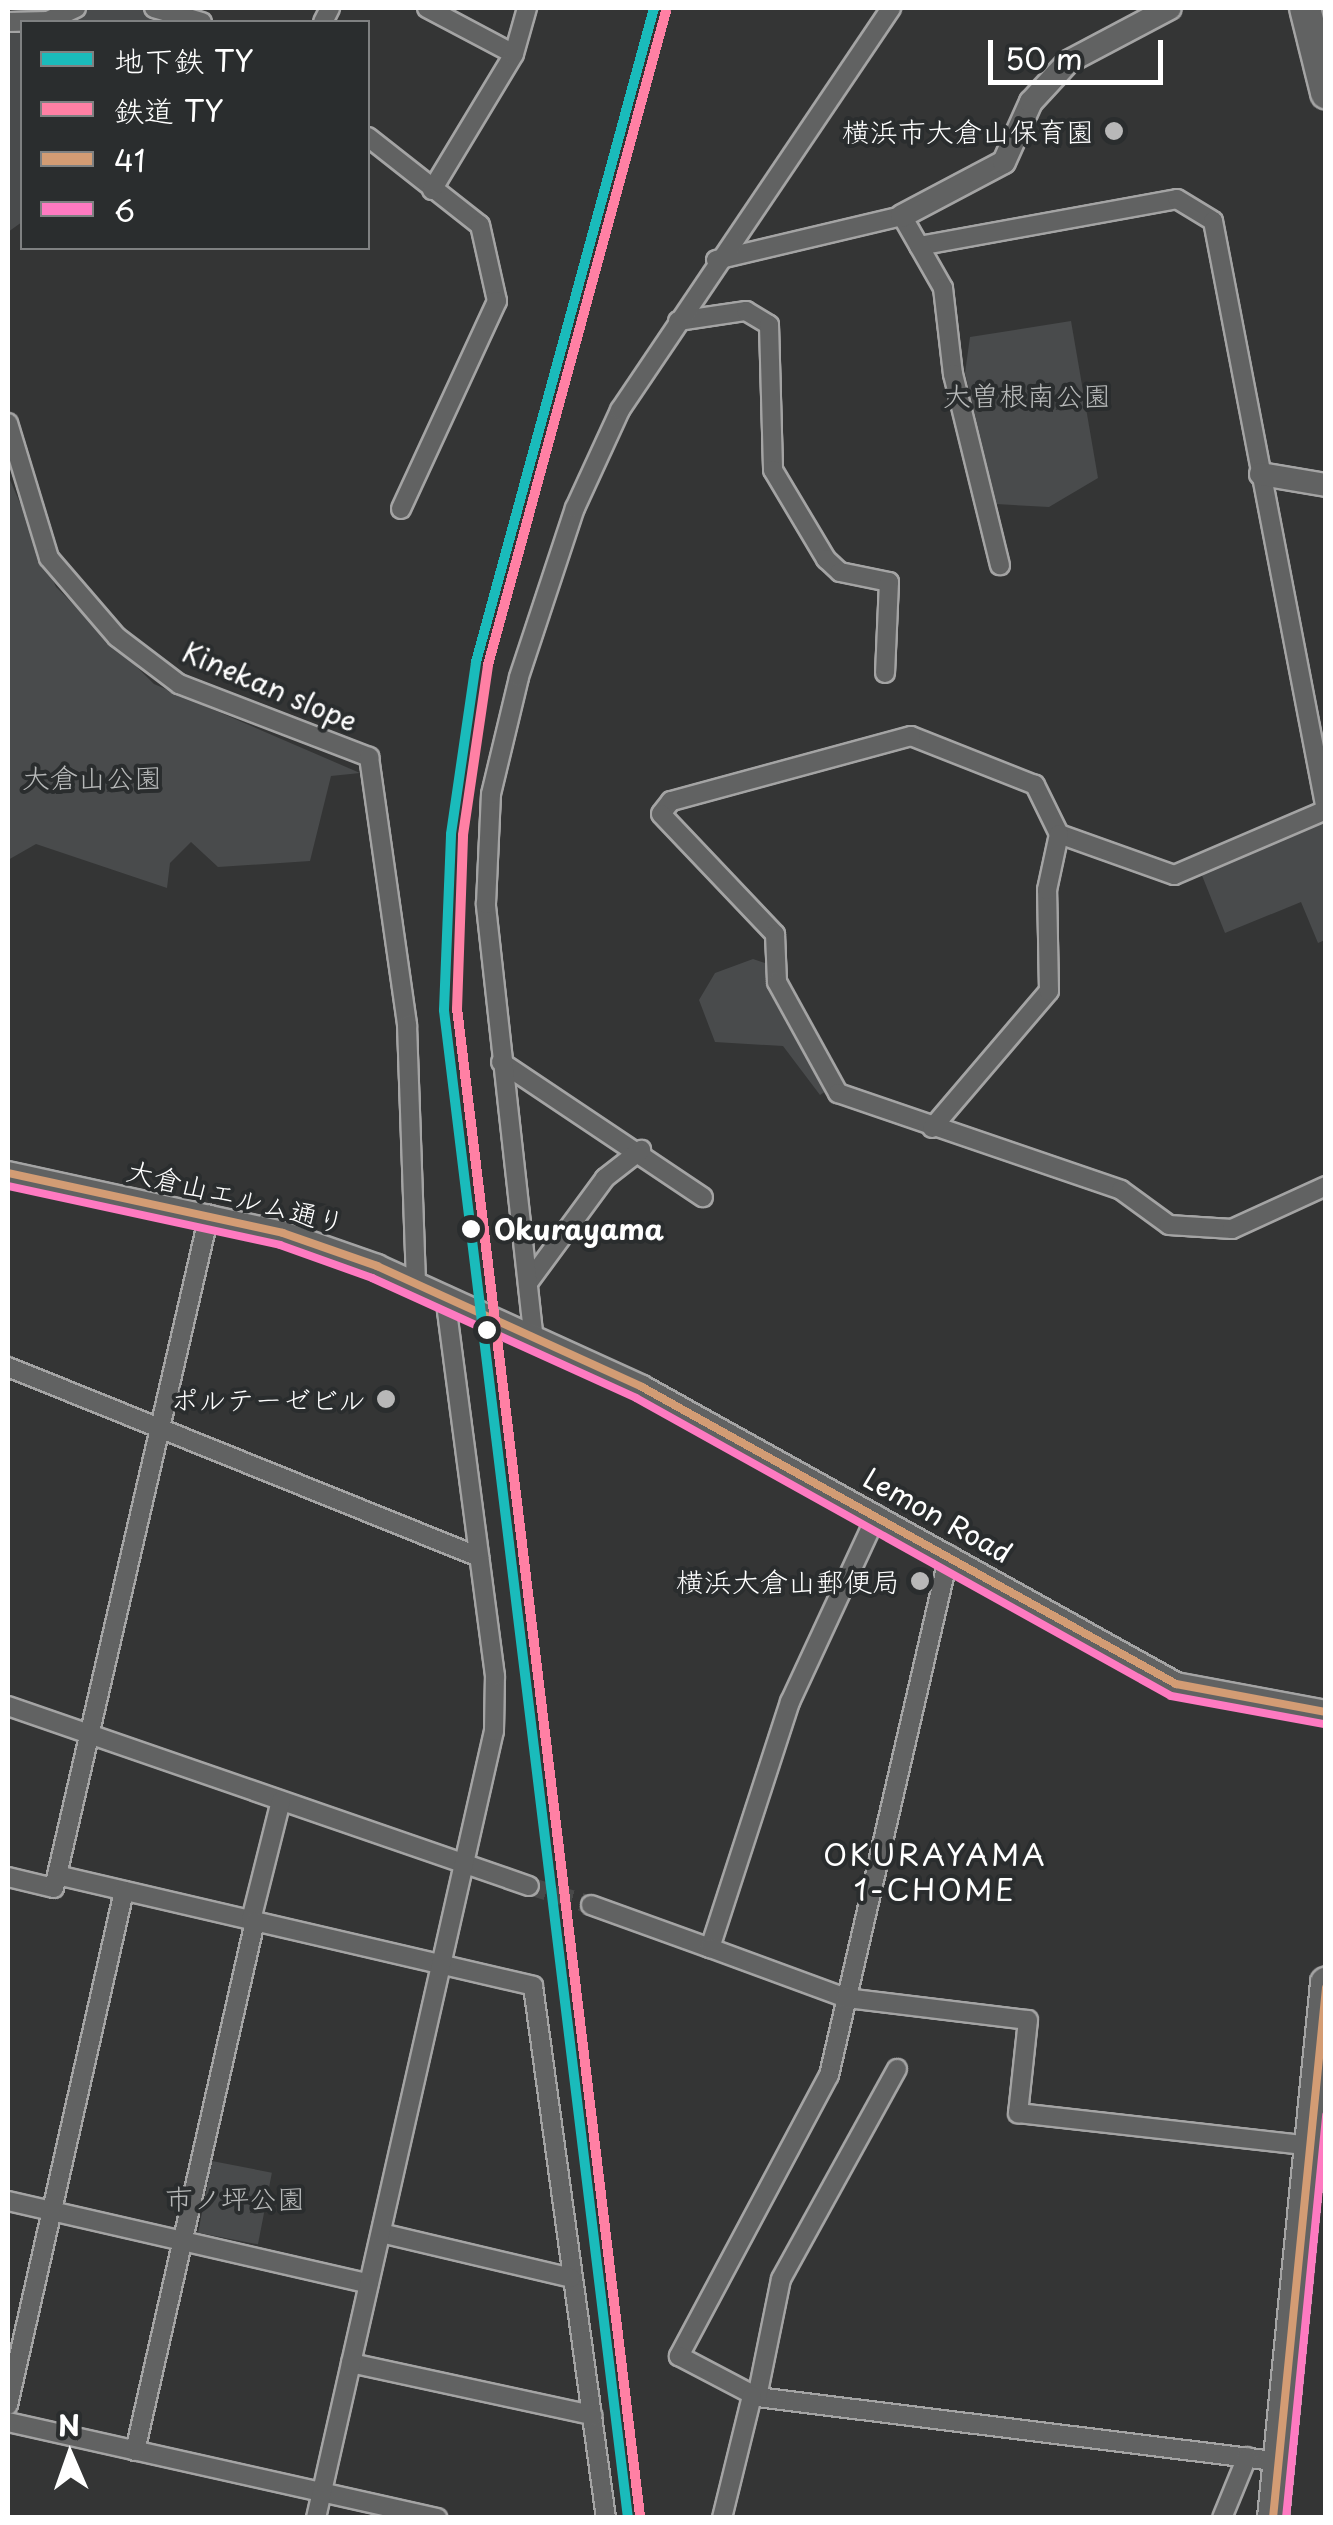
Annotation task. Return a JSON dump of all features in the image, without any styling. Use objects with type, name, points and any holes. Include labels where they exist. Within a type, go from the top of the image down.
[{"type":"main road","points":[[1305,8],[1326,93]]},
{"type":"main road","points":[[1272,2518],[1260,2459],[1320,2058],[1326,1983]]},
{"type":"street","points":[[50,20],[76,8]]},
{"type":"street","points":[[154,8],[195,20]]},
{"type":"street","points":[[427,8],[514,54]]},
{"type":"street","points":[[432,190],[514,54],[528,8]]},
{"type":"street","points":[[533,1332],[486,904],[498,766],[576,508],[620,410],[716,260],[891,8]]},
{"type":"street","points":[[716,260],[902,216],[1004,162],[1031,102],[1068,62],[1170,8]]},
{"type":"street","points":[[370,139],[480,226],[496,301],[401,510]]},
{"type":"street","points":[[919,246],[1176,199],[1213,222],[1326,810],[1174,875],[1058,834]]},
{"type":"street","points":[[902,216],[943,288],[952,374],[1000,565]]},
{"type":"street","points":[[678,320],[746,311],[769,326],[774,470],[826,559],[840,572],[890,582],[885,673]]},
{"type":"street","name":"Kinekan slope","points":[[8,423],[49,558],[118,637],[179,684],[369,756],[408,1044],[416,1283]]},
{"type":"street","points":[[1261,474],[1326,485]]},
{"type":"street","points":[[932,1128],[1049,991],[1047,890],[1058,834],[1035,785],[912,736],[688,796],[661,814],[775,934],[777,982],[838,1093],[932,1128],[1121,1190],[1169,1225],[1232,1229],[1326,1186]]},
{"type":"street","points":[[501,1062],[641,1150],[703,1197]]},
{"type":"street","points":[[528,1283],[605,1178],[641,1150]]},
{"type":"street","name":"大倉山エルム通り","points":[[8,1172],[208,1215],[445,1295]]},
{"type":"street","points":[[8,1878],[54,1888],[208,1215]]},
{"type":"street","points":[[316,2518],[494,1731],[479,1557],[445,1295]]},
{"type":"street","name":"Lemon Road","points":[[445,1295],[533,1332],[877,1515],[1176,1684],[1326,1712]]},
{"type":"street","points":[[8,1367],[479,1557]]},
{"type":"street","points":[[710,1948],[790,1702],[877,1515]]},
{"type":"street","points":[[949,1555],[829,2075],[679,2356],[755,2397],[1260,2459],[1222,2518]]},
{"type":"street","points":[[8,1706],[529,1886]]},
{"type":"street","points":[[135,2450],[280,1801]]},
{"type":"street","points":[[57,1876],[533,1986],[606,2518]]},
{"type":"street","points":[[8,2405],[124,1891]]},
{"type":"street","points":[[591,1905],[846,1998],[1028,2020],[1018,2113],[1304,2145]]},
{"type":"street","points":[[722,2518],[755,2397],[781,2279],[897,2070]]},
{"type":"street","points":[[8,2201],[369,2284]]},
{"type":"street","points":[[381,2234],[571,2278]]},
{"type":"street","points":[[351,2363],[592,2415]]},
{"type":"street","points":[[8,2422],[438,2518]]},
{"type":"green space","points":[[71,8],[138,8],[178,20],[20,20],[20,223],[8,232],[8,17]]},
{"type":"green space","name":"大曽根南公園","points":[[1071,321],[1098,478],[1049,507],[996,504],[965,373],[970,337]]},
{"type":"green space","name":"大倉山公園","points":[[8,475],[56,587],[154,684],[360,773],[331,776],[310,861],[218,867],[191,842],[170,863],[167,888],[36,844],[8,860]]},
{"type":"green space","points":[[1325,820],[1325,940],[1318,943],[1301,902],[1225,933],[1201,873]]},
{"type":"green space","points":[[753,959],[771,965],[788,1023],[829,1089],[820,1095],[783,1046],[715,1042],[699,1000],[715,973]]},
{"type":"green space","name":"市ノ坪公園","points":[[212,2161],[272,2173],[258,2244],[198,2233]]},
{"type":"tunnel","points":[[529,1886],[591,1905]]},
{"type":"metro line","name":"TY","points":[[628,2518],[444,1010],[451,834],[476,662],[654,8]]},
{"type":"rail line","name":"TY","points":[[640,2516],[457,1009],[463,835],[488,665],[666,11]]},
{"type":"transit line","name":"41","points":[[8,1173],[283,1233],[377,1266],[642,1387],[1176,1684],[1326,1712]]},
{"type":"transit line","name":"6","points":[[8,1186],[280,1245],[372,1278],[636,1398],[1171,1696],[1324,1724]]},
{"type":"transit line","name":"41","points":[[1273,2518],[1326,1988]]},
{"type":"transit line","name":"6","points":[[1286,2518],[1326,2115]]},
{"type":"place","name":"横浜市大倉山保育園","points":[[1114,131]]},
{"type":"place","name":"Okurayama","points":[[471,1229]]},
{"type":"place","name":"ポルテーゼビル","points":[[386,1399]]},
{"type":"place","name":"横浜大倉山郵便局","points":[[920,1581]]},
{"type":"district","name":"OKURAYAMA 1-CHOME","points":[[935,1871]]}]
